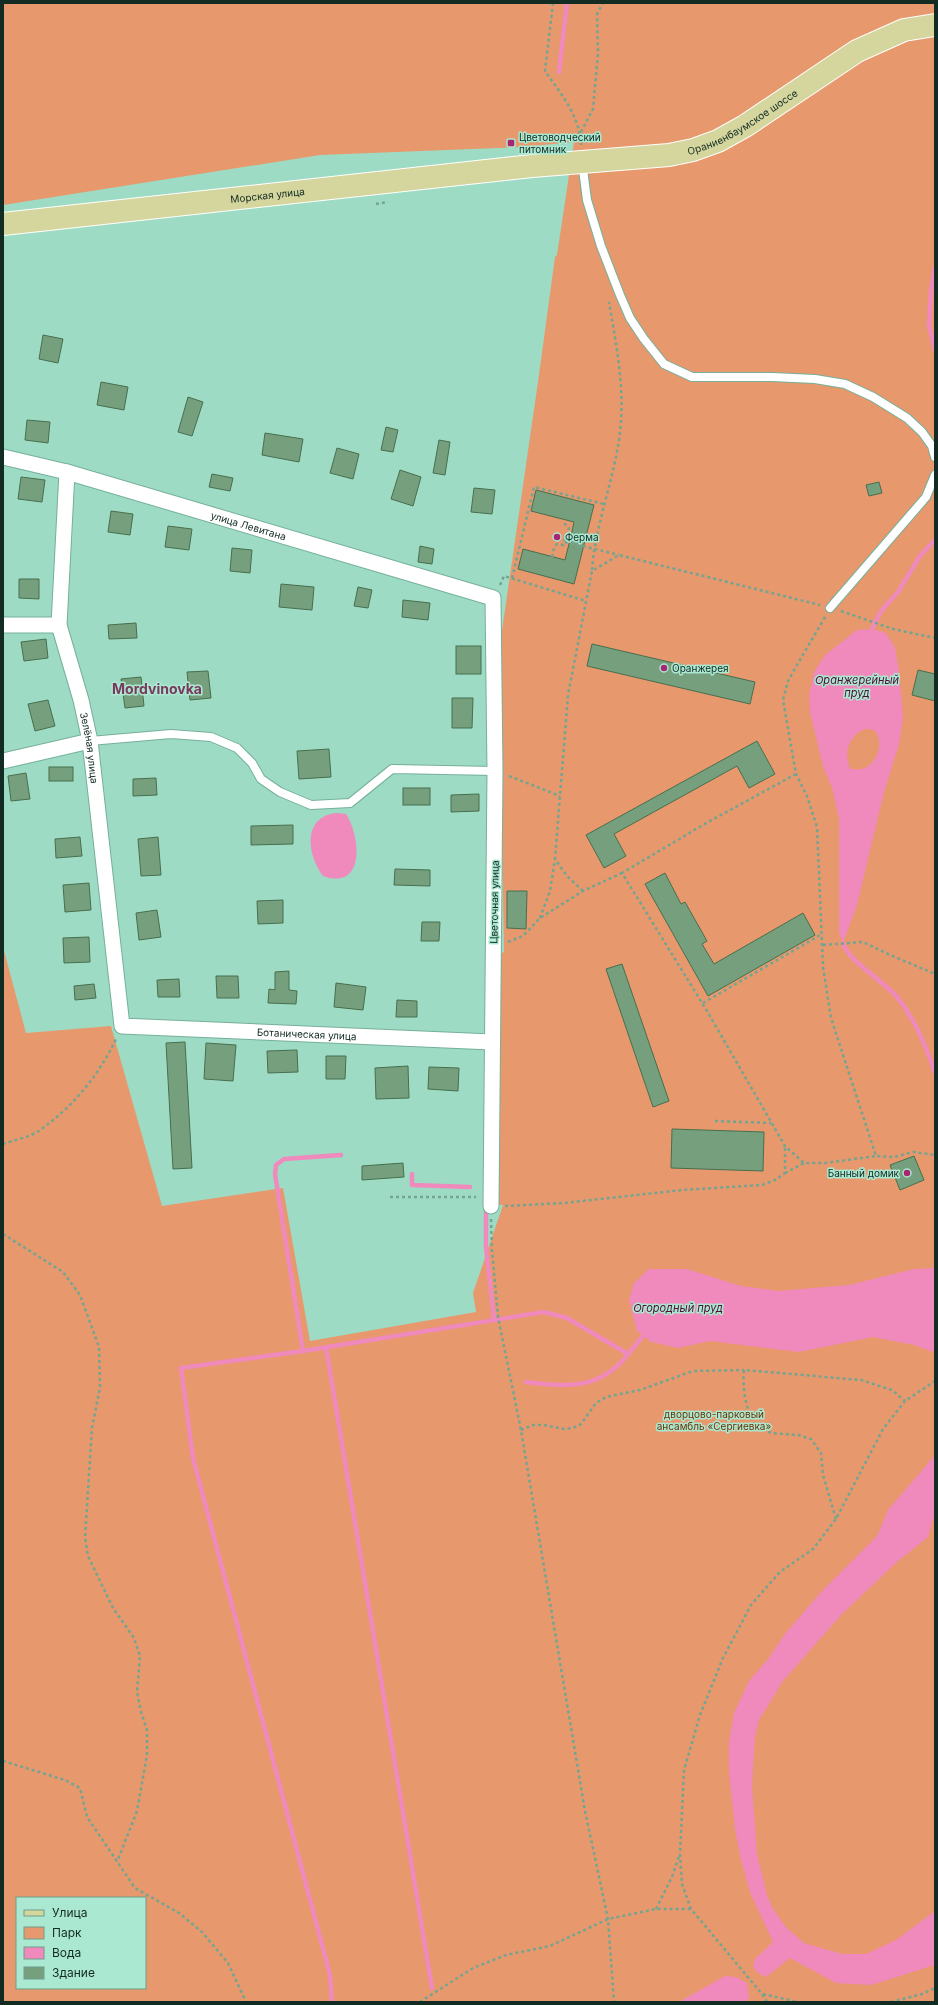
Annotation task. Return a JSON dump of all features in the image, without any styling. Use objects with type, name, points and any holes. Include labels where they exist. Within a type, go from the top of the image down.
[{"type":"main road","name":"Ораниенбаумское шоссе","points":[[532,166],[669,155],[693,150],[718,141],[745,126],[857,51],[904,30],[935,25]]},
{"type":"main road","name":"Морская улица","points":[[3,224],[532,166]]},
{"type":"street","name":"улица Левитана","points":[[3,457],[67,472],[493,598]]},
{"type":"street","name":"Зелёная улица","points":[[67,472],[59,625],[81,700],[90,741],[122,1026]]},
{"type":"street","name":"Цветочная улица","points":[[491,1202],[493,946],[501,773],[493,598]]},
{"type":"street","points":[[3,625],[59,625]]},
{"type":"street","points":[[3,761],[90,741]]},
{"type":"street","name":"Ботаническая улица","points":[[122,1026],[492,1042]]},
{"type":"lane","points":[[582,161],[587,200],[601,246],[620,295],[630,318],[644,339],[664,364],[692,377],[772,377],[845,384],[873,397],[907,418],[922,432],[932,446],[935,457]]},
{"type":"lane","points":[[830,608],[926,497],[935,475]]},
{"type":"lane","points":[[90,741],[171,734],[211,737],[237,748],[252,763],[261,779],[280,792],[311,805],[350,803],[392,769],[501,773]]},
{"type":"path","points":[[553,3],[545,71],[570,107],[581,132],[582,161]]},
{"type":"path","points":[[581,132],[593,109],[598,53],[597,14],[603,3]]},
{"type":"path","points":[[540,918],[550,891],[555,859],[568,695],[592,571],[594,549],[618,445],[623,400],[608,295]]},
{"type":"path","points":[[512,578],[534,487],[604,504]]},
{"type":"path","points":[[565,542],[569,528],[565,524],[566,520]]},
{"type":"path","points":[[552,557],[554,548],[558,544],[563,545],[565,542],[830,608],[893,629],[935,638]]},
{"type":"path","points":[[592,571],[620,555]]},
{"type":"path","points":[[493,598],[504,576],[586,601]]},
{"type":"path","points":[[830,608],[814,638],[796,665],[788,681],[783,700],[796,774],[807,796],[817,826],[823,967],[831,1018],[876,1156]]},
{"type":"path","points":[[501,773],[561,796]]},
{"type":"path","points":[[493,946],[523,936],[540,918],[584,891],[622,872],[708,822],[796,774]]},
{"type":"path","points":[[555,859],[567,876],[584,891]]},
{"type":"path","points":[[622,872],[703,1004],[785,1146],[804,1163]]},
{"type":"path","points":[[703,1004],[822,934]]},
{"type":"path","points":[[823,945],[863,942],[935,974]]},
{"type":"path","points":[[3,1144],[39,1131],[73,1101],[95,1077],[122,1026]]},
{"type":"path","points":[[715,1121],[772,1123]]},
{"type":"path","points":[[785,1146],[785,1173]]},
{"type":"path","points":[[390,1197],[491,1202],[564,1203],[682,1190],[762,1185],[804,1163],[825,1163],[876,1156],[894,1157],[913,1152],[935,1155]]},
{"type":"path","points":[[491,1202],[492,1250],[498,1317],[521,1430],[585,1811],[608,1919],[614,2002]]},
{"type":"path","points":[[3,1234],[63,1272],[80,1295],[99,1348],[100,1387],[92,1428],[85,1538],[88,1556],[113,1608],[134,1638],[140,1656],[137,1692],[141,1712],[147,1730],[147,1755],[137,1811],[117,1862]]},
{"type":"path","points":[[521,1430],[533,1425],[544,1425],[564,1429],[573,1428],[581,1424],[596,1403],[606,1398],[640,1390],[693,1371],[744,1370],[861,1380],[892,1390],[905,1401]]},
{"type":"path","points":[[744,1370],[743,1384],[745,1402],[755,1426],[770,1433],[798,1435],[811,1439],[821,1453],[823,1475],[836,1519]]},
{"type":"path","points":[[767,2002],[691,1909],[682,1884],[680,1854],[684,1770],[700,1715],[723,1658],[751,1605],[780,1572],[813,1549],[836,1519],[883,1429],[905,1401],[935,1381]]},
{"type":"path","points":[[3,1761],[65,1780],[80,1788],[87,1817],[135,1888],[179,1913],[202,1932],[228,1963],[246,2002]]},
{"type":"path","points":[[656,1909],[672,1877],[680,1854]]},
{"type":"path","points":[[420,2002],[473,1968],[506,1955],[550,1946],[608,1919],[656,1909],[691,1909]]},
{"type":"path","points":[[891,2002],[922,1994],[935,1988]]},
{"type":"path","points":[[762,1994],[798,2002]]},
{"type":"green space","name":"дворцово-парковый ансамбль «Сергиевка»","points":[[3,3],[935,3],[935,2002],[3,2002],[3,947],[26,1033],[111,1026],[162,1206],[283,1188],[310,1341],[476,1312],[473,1293],[503,1205],[498,1205],[500,954],[504,952],[499,651],[555,257],[557,255],[574,142],[522,147],[320,155],[3,205]]},
{"type":"water","name":"Оранжерейный пруд","points":[[872,629],[886,633],[895,648],[899,671],[903,718],[899,744],[884,792],[857,905],[843,943],[839,933],[839,818],[832,788],[823,766],[810,712],[809,695],[814,672],[825,655],[857,630]],"holes":[[[865,729],[871,729],[876,732],[879,739],[878,753],[875,759],[870,765],[864,768],[850,768],[847,751],[851,740],[859,732]]]},
{"type":"water","points":[[336,813],[346,814],[355,836],[356,848],[356,859],[353,869],[346,876],[337,879],[323,876],[311,848],[313,829],[317,822],[325,816]]},
{"type":"water","name":"Огородный пруд","points":[[935,1268],[935,1351],[933,1352],[914,1345],[873,1337],[799,1352],[710,1341],[678,1348],[651,1342],[637,1331],[629,1300],[634,1283],[649,1269],[687,1269],[741,1286],[778,1291],[849,1285],[914,1269]]},
{"type":"water","points":[[935,1455],[935,1513],[928,1537],[897,1562],[842,1614],[783,1681],[759,1720],[755,1736],[752,1785],[757,1854],[767,1895],[773,1909],[786,1927],[804,1943],[842,1954],[866,1954],[896,1940],[935,1911],[935,1965],[871,1985],[836,1983],[790,1958],[766,1977],[758,1973],[753,1967],[755,1959],[773,1942],[750,1892],[741,1860],[735,1829],[729,1772],[729,1742],[734,1713],[749,1681],[769,1658],[784,1635],[822,1591],[877,1536],[888,1510]]},
{"type":"water","points":[[725,1976],[736,1977],[747,1983],[749,1997],[746,2002],[679,2002]]},
{"type":"building","points":[[43,335],[63,339],[58,363],[39,359]]},
{"type":"building","points":[[101,382],[128,387],[124,410],[97,405]]},
{"type":"building","points":[[188,397],[203,402],[192,436],[178,432]]},
{"type":"building","points":[[27,420],[50,422],[48,443],[25,440]]},
{"type":"building","points":[[386,427],[398,430],[393,452],[381,450]]},
{"type":"building","points":[[265,433],[303,439],[299,462],[262,455]]},
{"type":"building","points":[[439,440],[450,442],[445,475],[433,473]]},
{"type":"building","points":[[337,448],[359,454],[353,479],[330,473]]},
{"type":"building","points":[[400,470],[421,477],[413,506],[391,499]]},
{"type":"building","points":[[212,474],[233,478],[230,491],[209,487]]},
{"type":"building","points":[[21,477],[45,480],[42,502],[18,499]]},
{"type":"building","points":[[879,482],[882,493],[869,496],[866,485]]},
{"type":"building","points":[[474,488],[495,490],[492,514],[471,512]]},
{"type":"building","points":[[536,490],[594,505],[574,584],[518,569],[523,549],[565,560],[571,536],[574,522],[531,511]]},
{"type":"building","points":[[111,511],[133,514],[130,535],[108,532]]},
{"type":"building","points":[[168,526],[192,529],[189,550],[165,547]]},
{"type":"building","points":[[420,546],[434,549],[432,564],[418,562]]},
{"type":"building","points":[[232,548],[252,550],[250,573],[230,571]]},
{"type":"building","points":[[19,579],[39,579],[39,599],[19,598]]},
{"type":"building","points":[[281,584],[314,587],[312,610],[279,607]]},
{"type":"building","points":[[358,587],[372,590],[368,608],[354,606]]},
{"type":"building","points":[[403,600],[430,603],[428,620],[402,617]]},
{"type":"building","points":[[136,623],[137,638],[109,639],[108,625]]},
{"type":"building","points":[[46,639],[48,658],[24,661],[21,642]]},
{"type":"building","points":[[592,644],[755,682],[750,704],[587,666]]},
{"type":"building","points":[[456,646],[481,646],[481,674],[456,674]]},
{"type":"building","points":[[918,670],[935,674],[935,701],[912,695]]},
{"type":"building","points":[[208,671],[211,698],[190,700],[187,672]]},
{"type":"building","points":[[141,677],[144,706],[125,708],[121,679]]},
{"type":"building","points":[[452,698],[473,698],[472,728],[452,728]]},
{"type":"building","points":[[48,700],[55,726],[35,731],[28,704]]},
{"type":"building","points":[[757,741],[775,774],[749,788],[737,766],[614,834],[626,856],[604,868],[586,835]]},
{"type":"building","points":[[329,749],[331,777],[299,779],[297,751]]},
{"type":"building","points":[[49,767],[73,767],[73,781],[49,781]]},
{"type":"building","points":[[26,773],[30,799],[11,801],[8,776]]},
{"type":"building","points":[[156,778],[157,795],[133,796],[133,779]]},
{"type":"building","points":[[403,788],[430,788],[430,805],[403,805]]},
{"type":"building","points":[[479,794],[479,811],[451,812],[451,795]]},
{"type":"building","points":[[293,825],[293,844],[251,845],[251,826]]},
{"type":"building","points":[[80,837],[82,856],[56,858],[55,839]]},
{"type":"building","points":[[158,837],[161,875],[141,876],[138,839]]},
{"type":"building","points":[[395,869],[430,870],[430,886],[394,885]]},
{"type":"building","points":[[665,873],[681,904],[685,902],[707,941],[702,944],[714,964],[803,913],[815,935],[708,996],[645,884]]},
{"type":"building","points":[[89,883],[91,910],[65,912],[63,885]]},
{"type":"building","points":[[507,891],[527,891],[526,929],[507,928]]},
{"type":"building","points":[[283,900],[283,923],[258,924],[257,901]]},
{"type":"building","points":[[157,910],[161,937],[139,940],[136,913]]},
{"type":"building","points":[[422,922],[440,922],[439,941],[421,941]]},
{"type":"building","points":[[89,937],[90,962],[64,963],[63,938]]},
{"type":"building","points":[[622,964],[669,1101],[653,1107],[606,969]]},
{"type":"building","points":[[289,971],[289,990],[297,991],[296,1004],[268,1003],[269,989],[275,990],[275,972]]},
{"type":"building","points":[[216,976],[238,976],[239,998],[217,998]]},
{"type":"building","points":[[179,979],[180,997],[158,997],[157,980]]},
{"type":"building","points":[[336,983],[366,987],[363,1010],[334,1007]]},
{"type":"building","points":[[94,984],[96,998],[75,1000],[74,986]]},
{"type":"building","points":[[397,1000],[417,1001],[417,1017],[396,1017]]},
{"type":"building","points":[[185,1042],[192,1168],[173,1169],[166,1043]]},
{"type":"building","points":[[206,1043],[236,1045],[233,1081],[204,1079]]},
{"type":"building","points":[[297,1050],[298,1072],[268,1073],[267,1051]]},
{"type":"building","points":[[326,1056],[346,1056],[345,1079],[326,1079]]},
{"type":"building","points":[[408,1066],[409,1098],[376,1099],[375,1068]]},
{"type":"building","points":[[429,1067],[459,1068],[458,1091],[428,1089]]},
{"type":"building","points":[[672,1129],[764,1132],[763,1171],[671,1168]]},
{"type":"building","name":"Банный домик","points":[[914,1156],[924,1180],[900,1190],[890,1165]]},
{"type":"building","points":[[403,1163],[404,1177],[362,1180],[362,1166]]},
{"type":"waterway","points":[[559,72],[567,3]]},
{"type":"waterway","points":[[935,268],[931,290],[929,326],[935,350]]},
{"type":"waterway","points":[[872,629],[881,611],[898,592],[920,556],[935,540]]},
{"type":"waterway","points":[[843,943],[846,950],[852,957],[892,991],[904,1006],[928,1052],[935,1073]]},
{"type":"waterway","points":[[341,1155],[284,1159],[276,1165],[275,1174],[303,1351],[544,1312],[567,1318],[628,1354],[643,1336]]},
{"type":"waterway","points":[[412,1174],[412,1185],[470,1187]]},
{"type":"waterway","points":[[486,1207],[486,1247],[494,1320]]},
{"type":"waterway","points":[[326,1347],[432,1988]]},
{"type":"waterway","points":[[303,1351],[181,1368],[193,1458],[330,1975],[332,2002]]},
{"type":"waterway","points":[[526,1382],[569,1385],[594,1380],[618,1366],[628,1354]]},
{"type":"place","name":"Цветоводческий питомник","points":[[511,143]]},
{"type":"place","name":"Ферма","points":[[557,537]]},
{"type":"place","name":"Оранжерея","points":[[664,668]]},
{"type":"place","name":"Банный домик","points":[[907,1173]]},
{"type":"district","name":"Mordvinovka","points":[[157,688]]}]
